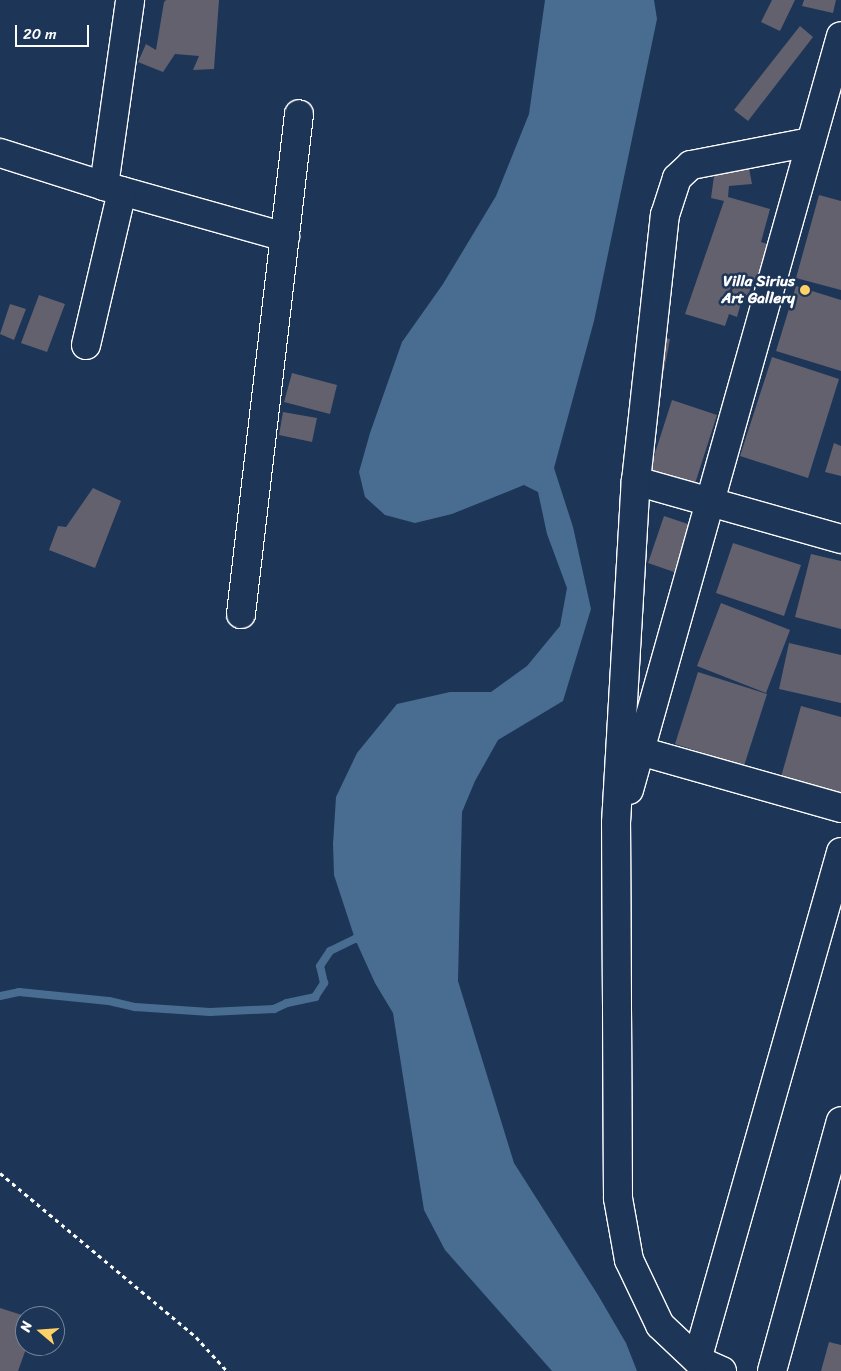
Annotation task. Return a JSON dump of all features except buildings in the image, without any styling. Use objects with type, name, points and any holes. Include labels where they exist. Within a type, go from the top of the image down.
[{"type":"street","points":[[86,345],[113,189],[130,0]]},
{"type":"street","points":[[616,840],[709,502],[841,36]]},
{"type":"street","points":[[241,614],[299,114]]},
{"type":"street","points":[[811,142],[691,164],[677,178],[665,215],[636,481],[616,840],[618,1198],[629,1260],[660,1325],[709,1366],[841,852]]},
{"type":"street","points":[[0,154],[113,189],[285,236]]},
{"type":"street","points":[[636,481],[841,539]]},
{"type":"street","points":[[640,751],[841,808]]},
{"type":"street","points":[[772,1371],[841,1121]]},
{"type":"path","points":[[0,1173],[196,1338],[227,1371]]},
{"type":"water","points":[[545,0],[654,0],[657,19],[594,321],[554,468],[573,527],[591,609],[563,701],[498,740],[475,781],[462,812],[458,981],[514,1163],[598,1295],[626,1343],[637,1371],[552,1371],[445,1250],[424,1210],[393,1013],[375,983],[355,939],[334,875],[333,844],[336,797],[357,753],[397,704],[450,692],[491,692],[527,666],[560,626],[567,588],[547,534],[538,492],[524,485],[452,514],[415,523],[385,515],[365,497],[359,472],[370,433],[402,342],[443,284],[496,196],[529,114]]},
{"type":"waterway","points":[[0,996],[19,992],[109,1001],[135,1007],[210,1012],[274,1009],[287,1003],[315,997],[324,983],[320,966],[330,951],[355,939],[361,933]]},
{"type":"place","name":"Villa Sirius Art Gallery","points":[[805,290]]}]
